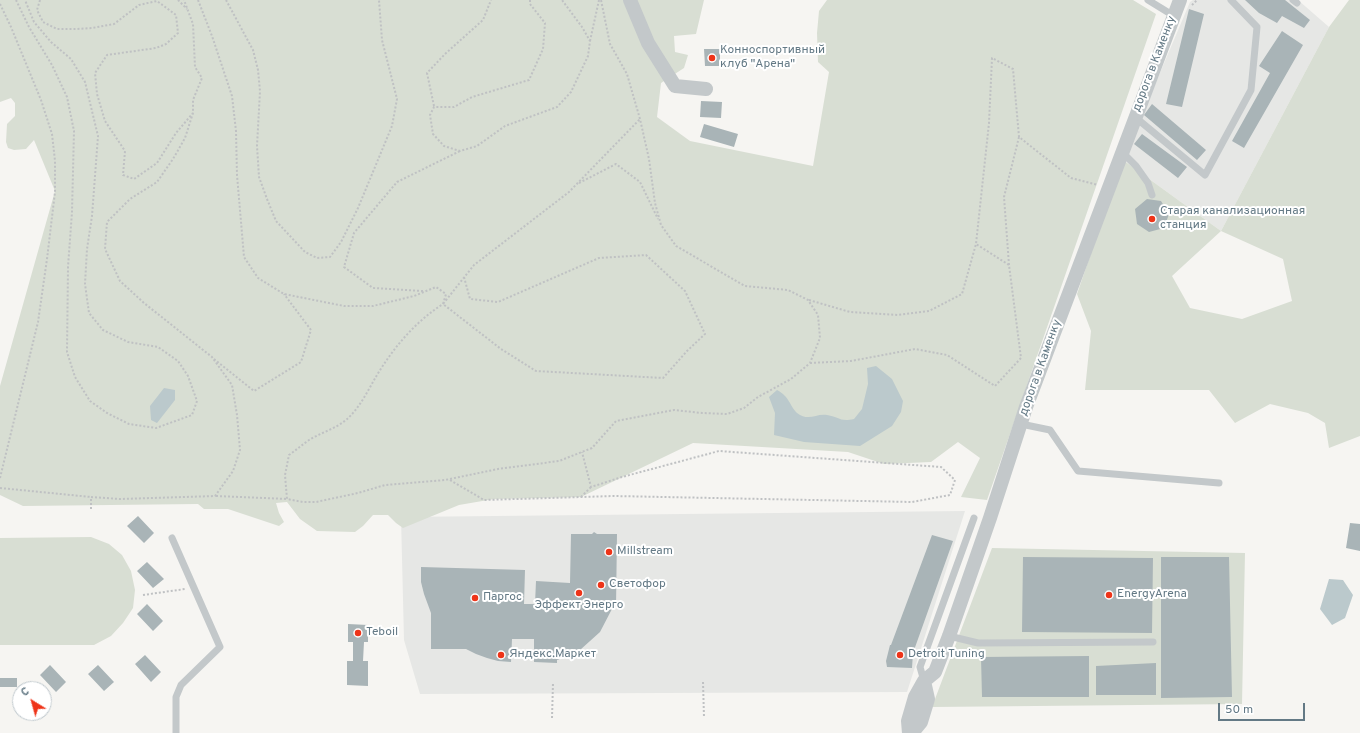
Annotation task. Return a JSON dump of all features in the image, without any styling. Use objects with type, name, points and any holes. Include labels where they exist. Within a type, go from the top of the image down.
[{"type":"street","points":[[630,0],[648,43],[675,86],[706,89]]},
{"type":"street","name":"дорога в Каменку","points":[[924,680],[935,672],[949,636],[1026,407],[1180,0]]},
{"type":"street","points":[[911,733],[921,722],[928,699],[924,680]]},
{"type":"lane","points":[[1148,0],[1174,16]]},
{"type":"lane","points":[[1135,117],[1205,175],[1251,90],[1257,27],[1231,0]]},
{"type":"lane","points":[[1122,152],[1136,166],[1148,183],[1152,195]]},
{"type":"lane","points":[[1021,424],[1050,430],[1078,471],[1219,484]]},
{"type":"lane","points":[[924,680],[920,666],[974,518]]},
{"type":"lane","points":[[172,538],[220,647],[182,685],[176,697],[176,733]]},
{"type":"lane","points":[[949,636],[978,643],[1153,642]]},
{"type":"path","points":[[16,0],[29,27],[52,65],[67,96],[74,131],[72,212],[68,267],[67,352],[75,377],[90,400],[106,413],[129,424],[156,428],[192,416],[196,401],[188,376],[178,361],[158,347],[128,342],[104,330],[89,313],[85,284],[98,136],[85,82],[71,59],[51,42],[34,22],[24,0]]},
{"type":"path","points":[[40,0],[37,10],[43,22],[57,29],[92,28],[114,24],[139,6],[157,1],[176,15],[178,33],[166,44],[156,48],[107,55],[95,73],[97,94],[105,120],[125,151],[123,175],[134,179],[157,163],[176,133],[193,112]]},
{"type":"path","points":[[178,0],[188,10]]},
{"type":"path","points":[[184,0],[193,24],[195,67],[202,78],[193,100],[193,112],[185,138],[157,182],[130,199],[107,222],[105,249],[120,281],[144,303],[254,392],[301,362],[311,330],[284,294]]},
{"type":"path","points":[[198,0],[232,96],[236,131],[237,174],[244,257],[258,278],[284,294],[344,306],[373,306],[414,296],[436,287],[446,294],[443,304]]},
{"type":"path","points":[[226,0],[253,50],[258,70],[260,91],[257,146],[260,177],[267,199],[276,222],[304,252],[317,258],[330,256],[341,242],[358,208],[392,126],[397,99],[382,40],[379,0]]},
{"type":"path","points":[[460,151],[444,146],[433,134],[430,115],[434,107],[427,73],[444,54],[483,20],[491,0]]},
{"type":"path","points":[[434,107],[454,107],[472,97],[528,80],[543,49],[545,23],[530,4],[530,0]]},
{"type":"path","points":[[562,0],[582,27],[590,41]]},
{"type":"path","points":[[425,291],[373,288],[344,267],[354,233],[397,182],[460,151],[477,146],[505,126],[557,107],[571,92],[588,56],[600,0]]},
{"type":"path","points":[[600,0],[610,44],[627,74],[640,119],[649,159],[654,203],[661,225]]},
{"type":"path","points":[[0,4],[41,100],[52,134],[54,161],[52,219],[38,322],[0,478]]},
{"type":"path","points":[[576,184],[616,164],[640,182],[661,225],[676,246],[745,286],[788,290],[808,300],[850,312],[898,315],[929,311],[962,294],[976,244],[989,123],[992,58],[1013,69],[1019,137],[1004,197],[1009,265],[1021,358],[995,386],[947,356],[915,349],[852,360],[810,363]]},
{"type":"path","points":[[287,498],[285,475],[289,455],[309,440],[346,420],[359,405],[388,357],[413,328],[431,312],[443,304],[474,265],[569,192],[640,119]]},
{"type":"path","points":[[1019,137],[1071,178],[1108,188]]},
{"type":"path","points":[[976,244],[1009,265]]},
{"type":"path","points":[[443,304],[501,349],[536,371],[663,378],[687,351],[705,334],[685,291],[646,255],[599,258],[498,302],[470,299],[464,277]]},
{"type":"path","points":[[0,488],[120,499],[215,496],[287,498],[303,502],[316,502],[358,493],[385,485],[450,480],[498,469],[558,462],[592,448],[616,420],[674,410],[727,414],[744,408],[758,397],[791,379],[810,363],[820,338],[818,315],[808,300]]},
{"type":"path","points":[[212,357],[232,385],[237,415],[240,450],[233,471],[215,496]]},
{"type":"path","points":[[450,480],[484,500],[614,496],[912,502],[950,495],[955,480],[941,467],[719,451],[591,487],[581,497]]},
{"type":"path","points":[[582,452],[591,487]]},
{"type":"path","points":[[91,497],[91,509]]},
{"type":"path","points":[[142,595],[194,588]]},
{"type":"path","points":[[703,682],[704,717]]},
{"type":"path","points":[[552,718],[553,683]]},
{"type":"shaded area","points":[[0,0],[704,0],[696,34],[674,36],[675,52],[688,55],[684,68],[661,83],[657,117],[690,141],[813,166],[829,72],[818,62],[817,33],[819,11],[827,0],[1133,0],[1156,14],[987,500],[961,497],[980,458],[958,442],[931,462],[884,464],[848,452],[693,443],[581,497],[494,499],[459,505],[403,528],[388,515],[373,515],[355,532],[317,531],[300,519],[287,502],[276,503],[284,522],[279,526],[228,509],[204,509],[198,504],[23,506],[0,495],[0,386],[55,191],[34,140],[26,149],[14,150],[8,148],[6,142],[7,124],[15,116],[15,103],[11,98],[0,102]]},
{"type":"shaded area","points":[[1193,0],[1298,0],[1329,27],[1221,231],[1123,160],[1190,2]]},
{"type":"shaded area","points":[[1349,0],[1360,0],[1360,436],[1329,448],[1325,423],[1308,413],[1270,404],[1235,423],[1209,390],[1085,390],[1091,331],[1077,294],[1123,160],[1221,231],[1329,27]],"holes":[[[1221,231],[1283,259],[1292,301],[1242,319],[1190,308],[1172,276]]]},
{"type":"shaded area","points":[[876,366],[892,379],[903,401],[901,412],[892,426],[860,446],[804,442],[774,435],[775,413],[769,397],[777,390],[787,398],[794,410],[801,416],[809,417],[823,415],[842,420],[854,419],[862,409],[868,384],[867,368]]},
{"type":"shaded area","points":[[164,388],[175,390],[175,400],[157,423],[151,420],[150,406]]},
{"type":"shaded area","points":[[965,511],[907,692],[420,694],[404,640],[401,517]]},
{"type":"shaded area","points":[[91,537],[109,544],[122,555],[131,571],[135,590],[133,608],[123,623],[111,636],[94,645],[0,645],[0,538]]},
{"type":"shaded area","name":"EnergyArena","points":[[992,548],[1245,553],[1242,704],[932,707]]},
{"type":"shaded area","points":[[1329,579],[1343,580],[1353,595],[1345,618],[1332,625],[1320,609]]},
{"type":"building","points":[[1245,0],[1285,0],[1310,20],[1304,28],[1282,16],[1277,23],[1259,13]]},
{"type":"building","points":[[1189,9],[1204,14],[1182,107],[1166,104]]},
{"type":"building","points":[[1282,31],[1303,45],[1244,148],[1232,141],[1270,73],[1259,66]]},
{"type":"building","name":"Конноспортивный клуб \"Арена\"","points":[[704,49],[720,49],[720,66],[705,66]]},
{"type":"building","points":[[701,101],[722,102],[721,118],[700,117]]},
{"type":"building","points":[[1152,104],[1206,150],[1197,160],[1144,115]]},
{"type":"building","points":[[704,124],[738,134],[734,147],[700,137]]},
{"type":"building","points":[[1142,134],[1187,167],[1178,178],[1134,144]]},
{"type":"building","name":"Старая канализационная станция","points":[[1147,199],[1161,201],[1169,214],[1164,228],[1149,232],[1137,224],[1135,209]]},
{"type":"building","points":[[138,516],[154,533],[144,543],[127,526]]},
{"type":"building","points":[[1350,523],[1360,524],[1360,551],[1346,548]]},
{"type":"building","name":"Паргос","points":[[594,532],[597,534],[617,534],[616,607],[613,607],[600,632],[580,650],[557,660],[557,663],[534,662],[534,639],[512,639],[511,662],[487,658],[466,649],[431,649],[431,613],[421,582],[421,567],[525,570],[524,604],[535,604],[536,581],[570,583],[571,534],[592,534]]},
{"type":"building","points":[[932,535],[953,541],[913,653],[912,668],[887,667],[886,661],[890,645]]},
{"type":"building","points":[[1023,557],[1153,558],[1152,633],[1022,632]]},
{"type":"building","points":[[1161,557],[1229,557],[1232,697],[1161,698]]},
{"type":"building","points":[[147,562],[164,579],[153,588],[137,571]]},
{"type":"building","points":[[147,604],[163,621],[153,631],[137,614]]},
{"type":"building","points":[[348,624],[368,625],[368,642],[364,642],[363,661],[368,661],[368,686],[347,685],[347,661],[353,661],[353,642],[348,642]]},
{"type":"building","points":[[145,655],[161,672],[151,682],[135,664]]},
{"type":"building","points":[[1089,656],[1089,697],[982,697],[981,657]]},
{"type":"building","points":[[1156,663],[1156,695],[1096,695],[1096,666]]},
{"type":"building","points":[[50,665],[66,682],[56,692],[52,688],[52,681],[46,681],[40,675]]},
{"type":"building","points":[[98,665],[114,682],[104,691],[88,674]]},
{"type":"building","points":[[0,678],[17,678],[17,681],[12,681],[12,687],[0,687]]},
{"type":"place","name":"Конноспортивный клуб \"Арена\"","points":[[712,58]]},
{"type":"place","name":"Старая канализационная станция","points":[[1152,219]]},
{"type":"place","name":"Millstream","points":[[609,552]]},
{"type":"place","name":"Светофор","points":[[601,585]]},
{"type":"place","name":"Эффект Энерго","points":[[579,593]]},
{"type":"place","name":"EnergyArena","points":[[1109,595]]},
{"type":"place","name":"Паргос","points":[[475,598]]},
{"type":"place","name":"Teboil","points":[[358,633]]},
{"type":"place","name":"Яндекс.Маркет","points":[[501,655]]},
{"type":"place","name":"Detroit Tuning","points":[[900,655]]}]
